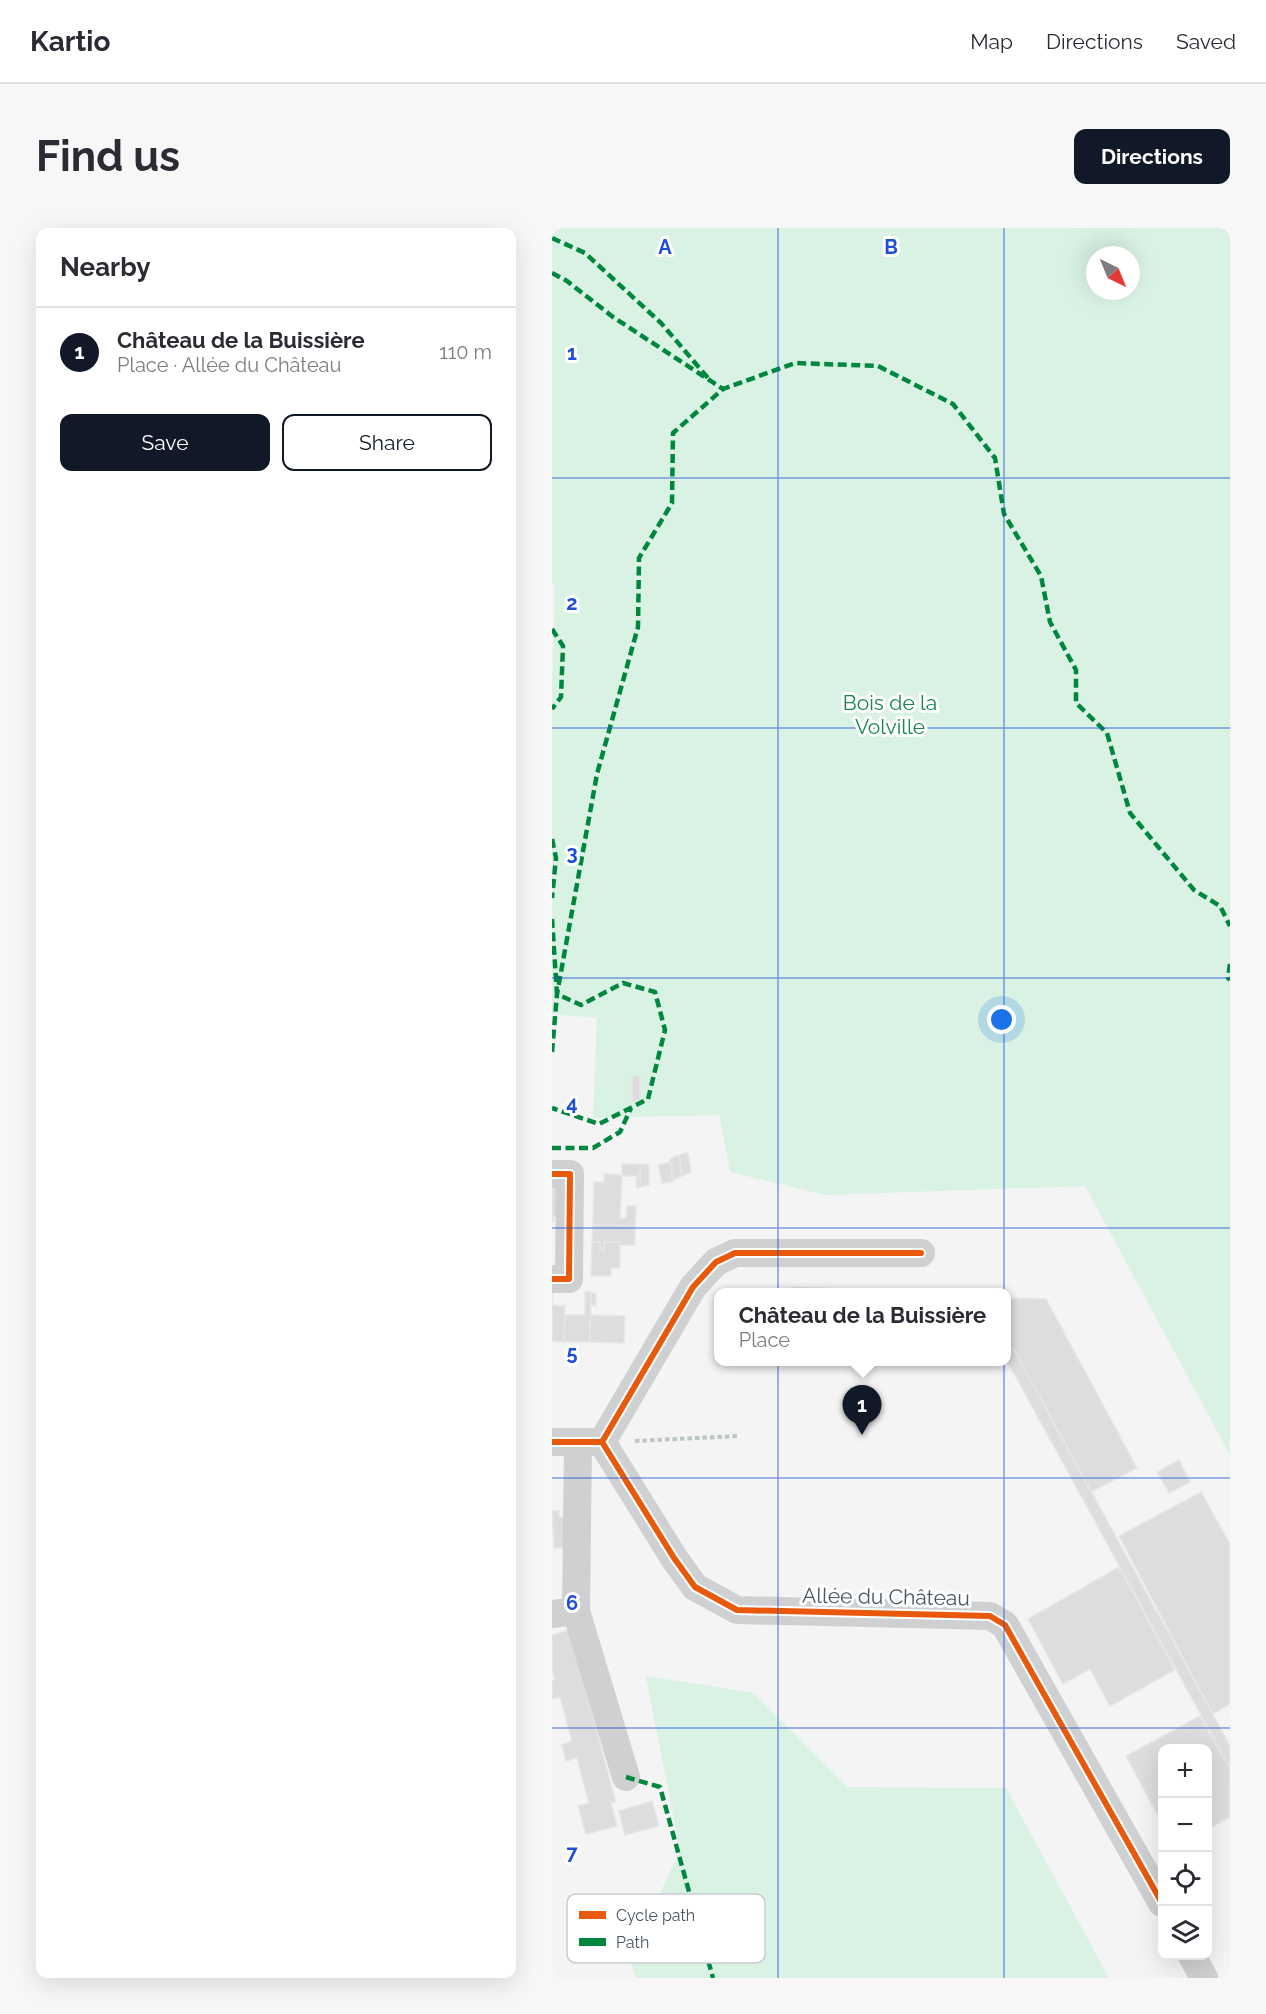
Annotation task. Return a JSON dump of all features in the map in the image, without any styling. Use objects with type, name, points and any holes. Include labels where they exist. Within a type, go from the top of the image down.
[{"type":"street","points":[[552,1174],[570,1174],[561,1233],[569,1279],[552,1279]]},
{"type":"street","points":[[626,1777],[564,1612],[577,1442],[676,1313],[693,1287],[716,1262],[735,1253],[921,1253]]},
{"type":"street","name":"Allée du Château","points":[[577,1442],[674,1558],[695,1587],[737,1610],[990,1616],[1005,1625],[1158,1896]]},
{"type":"street","points":[[1194,1960],[1204,1978]]},
{"type":"path","points":[[577,1442],[739,1436]]},
{"type":"green space","name":"Bois de la Volville","points":[[552,228],[1230,228],[1230,1455],[1085,1186],[825,1195],[730,1172],[719,1115],[593,1118],[597,1018],[552,1014],[552,686],[555,584],[552,583]]},
{"type":"green space","points":[[646,1676],[754,1693],[848,1787],[1006,1788],[1109,1978],[636,1978],[631,1963],[765,1963],[765,1894],[660,1894],[680,1851]]},
{"type":"building","points":[[632,1076],[640,1076],[640,1101],[632,1102]]},
{"type":"building","points":[[688,1152],[691,1172],[682,1176],[679,1155]]},
{"type":"building","points":[[679,1155],[682,1176],[673,1180],[670,1159]]},
{"type":"building","points":[[670,1162],[673,1182],[662,1183],[658,1165]]},
{"type":"building","points":[[622,1164],[640,1164],[640,1187],[636,1187],[637,1176],[622,1176]]},
{"type":"building","points":[[640,1164],[649,1165],[649,1185],[640,1187]]},
{"type":"building","points":[[604,1174],[622,1175],[620,1219],[626,1218],[627,1206],[636,1206],[635,1226],[593,1224],[594,1182],[604,1182]]},
{"type":"building","points":[[552,1188],[563,1188],[563,1217],[554,1217],[554,1222],[552,1222]]},
{"type":"building","points":[[593,1224],[635,1226],[635,1245],[604,1242],[604,1251],[600,1250],[600,1242],[592,1242]]},
{"type":"building","points":[[592,1242],[600,1242],[600,1250],[604,1251],[604,1242],[620,1242],[620,1268],[611,1268],[611,1276],[591,1276]]},
{"type":"building","points":[[552,1292],[553,1305],[565,1306],[564,1342],[552,1341]]},
{"type":"building","points":[[585,1292],[591,1292],[590,1342],[564,1342],[565,1315],[585,1315]]},
{"type":"building","points":[[591,1293],[596,1293],[596,1306],[591,1305]]},
{"type":"building","points":[[1011,1298],[1046,1299],[1137,1468],[1091,1492],[1011,1348]]},
{"type":"building","points":[[590,1315],[625,1316],[624,1343],[590,1342]]},
{"type":"building","points":[[1011,1348],[1230,1746],[1230,1768],[1010,1366]]},
{"type":"building","points":[[1179,1460],[1190,1482],[1169,1493],[1157,1472]]},
{"type":"building","points":[[1201,1492],[1230,1544],[1230,1704],[1213,1714],[1119,1536]]},
{"type":"building","points":[[552,1511],[559,1511],[559,1517],[571,1517],[571,1548],[554,1548]]},
{"type":"building","points":[[1119,1567],[1175,1670],[1110,1706],[1090,1669],[1063,1684],[1028,1619]]},
{"type":"building","points":[[569,1630],[616,1802],[611,1803],[617,1826],[586,1834],[578,1806],[589,1803],[577,1758],[566,1761],[562,1745],[572,1741],[560,1697],[552,1699],[552,1681],[555,1680],[552,1668],[552,1635]]},
{"type":"building","points":[[1200,1716],[1230,1769],[1230,1817],[1212,1827],[1212,1744],[1158,1744],[1158,1816],[1126,1756]]},
{"type":"building","points":[[652,1801],[659,1826],[625,1835],[619,1811]]},
{"type":"marked path","points":[[552,238],[585,253],[661,323],[708,378]]},
{"type":"marked path","points":[[552,273],[567,281],[613,317],[723,389]]},
{"type":"marked path","points":[[552,1052],[557,994],[597,774],[638,627],[639,558],[672,503],[673,433],[723,389],[795,363],[878,366],[953,404],[995,458],[1004,514],[1041,576],[1050,622],[1076,670],[1076,703],[1107,733],[1130,813],[1194,890],[1220,906],[1230,926]]},
{"type":"marked path","points":[[552,629],[563,646],[561,697],[552,709]]},
{"type":"marked path","points":[[552,839],[556,858],[552,898]]},
{"type":"marked path","points":[[552,919],[557,994],[581,1005],[623,983],[655,992],[665,1030],[648,1099],[599,1124],[552,1108]]},
{"type":"marked path","points":[[1230,964],[1228,978],[1230,980]]},
{"type":"marked path","points":[[552,1148],[593,1148],[620,1132],[631,1108]]},
{"type":"marked path","points":[[626,1777],[660,1787],[690,1894]]},
{"type":"marked path","points":[[709,1963],[713,1978]]},
{"type":"cycle path","points":[[552,1174],[570,1174],[569,1279],[552,1279]]},
{"type":"cycle path","points":[[602,1442],[693,1287],[716,1262],[735,1253],[921,1253]]},
{"type":"cycle path","points":[[552,1442],[602,1442],[674,1558],[695,1587],[737,1610],[990,1616],[1005,1625],[1158,1896]]},
{"type":"place","name":"Château de la Buissière","points":[[862,1435]]}]
